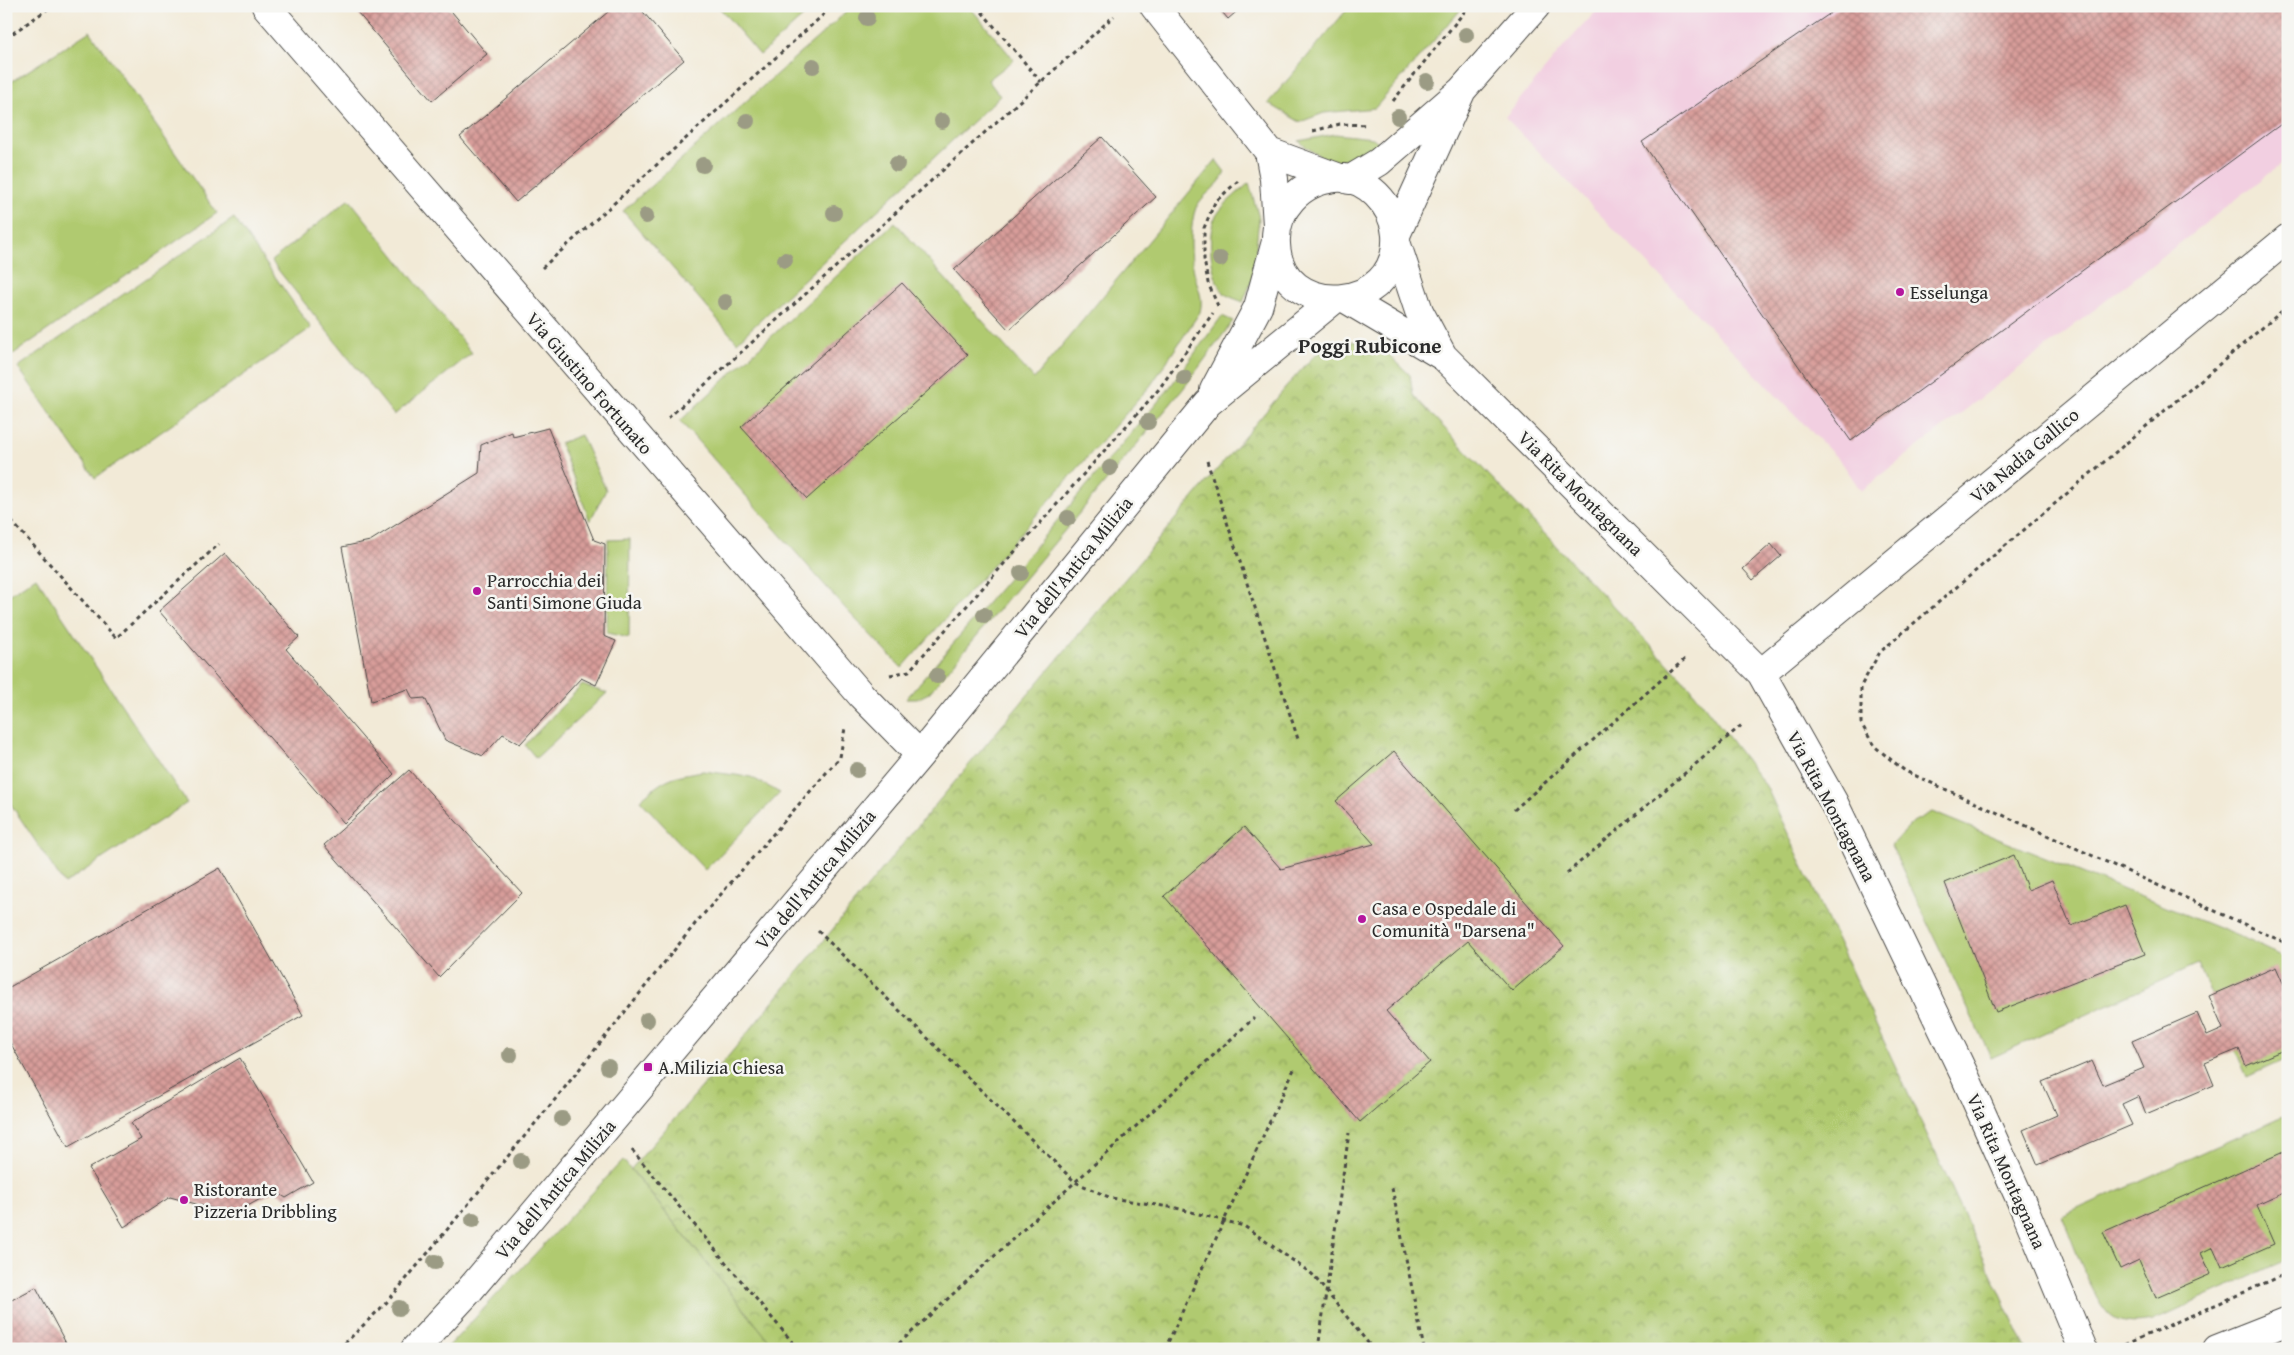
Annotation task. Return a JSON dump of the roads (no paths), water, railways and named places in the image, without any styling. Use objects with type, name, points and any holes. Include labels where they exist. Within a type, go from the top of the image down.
[{"type":"street","name":"Via Giustino Fortunato","points":[[266,6],[862,696],[920,755]]},
{"type":"street","points":[[1154,6],[1269,152],[1274,179],[1276,235],[1280,264],[1291,281],[1307,293],[1326,299],[1341,299],[1365,293],[1381,281],[1392,264],[1396,240],[1395,225],[1388,206],[1374,192],[1269,152]]},
{"type":"street","points":[[1276,235],[1285,207],[1299,192],[1316,182],[1343,179],[1379,162],[1462,90],[1536,6]]},
{"type":"street","points":[[1396,240],[1462,90]]},
{"type":"street","name":"Via dell'Antica Milizia","points":[[414,1349],[473,1286],[920,755],[1208,403],[1258,307],[1276,235]]},
{"type":"street","name":"Via Nadia Gallico","points":[[1761,673],[2288,238]]},
{"type":"street","name":"Via Rita Montagnana","points":[[1396,240],[1419,311],[1444,357]]},
{"type":"street","name":"Via Rita Montagnana","points":[[1341,299],[1444,357],[1761,673],[1833,801],[1964,1074],[2025,1210],[2082,1349]]},
{"type":"street","name":"Via dell'Antica Milizia","points":[[1208,403],[1341,299]]},
{"type":"street","points":[[2217,1349],[2288,1321]]},
{"type":"place","name":"Esselunga","points":[[1900,292]]},
{"type":"place","name":"Parrocchia dei Santi Simone Giuda","points":[[477,591]]},
{"type":"place","name":"Casa e Ospedale di Comunità \"Darsena\"","points":[[1362,919]]},
{"type":"place","name":"A.Milizia Chiesa","points":[[648,1067]]},
{"type":"place","name":"Ristorante Pizzeria Dribbling","points":[[184,1200]]},
{"type":"district","name":"Poggi Rubicone","points":[[1370,346]]}]
